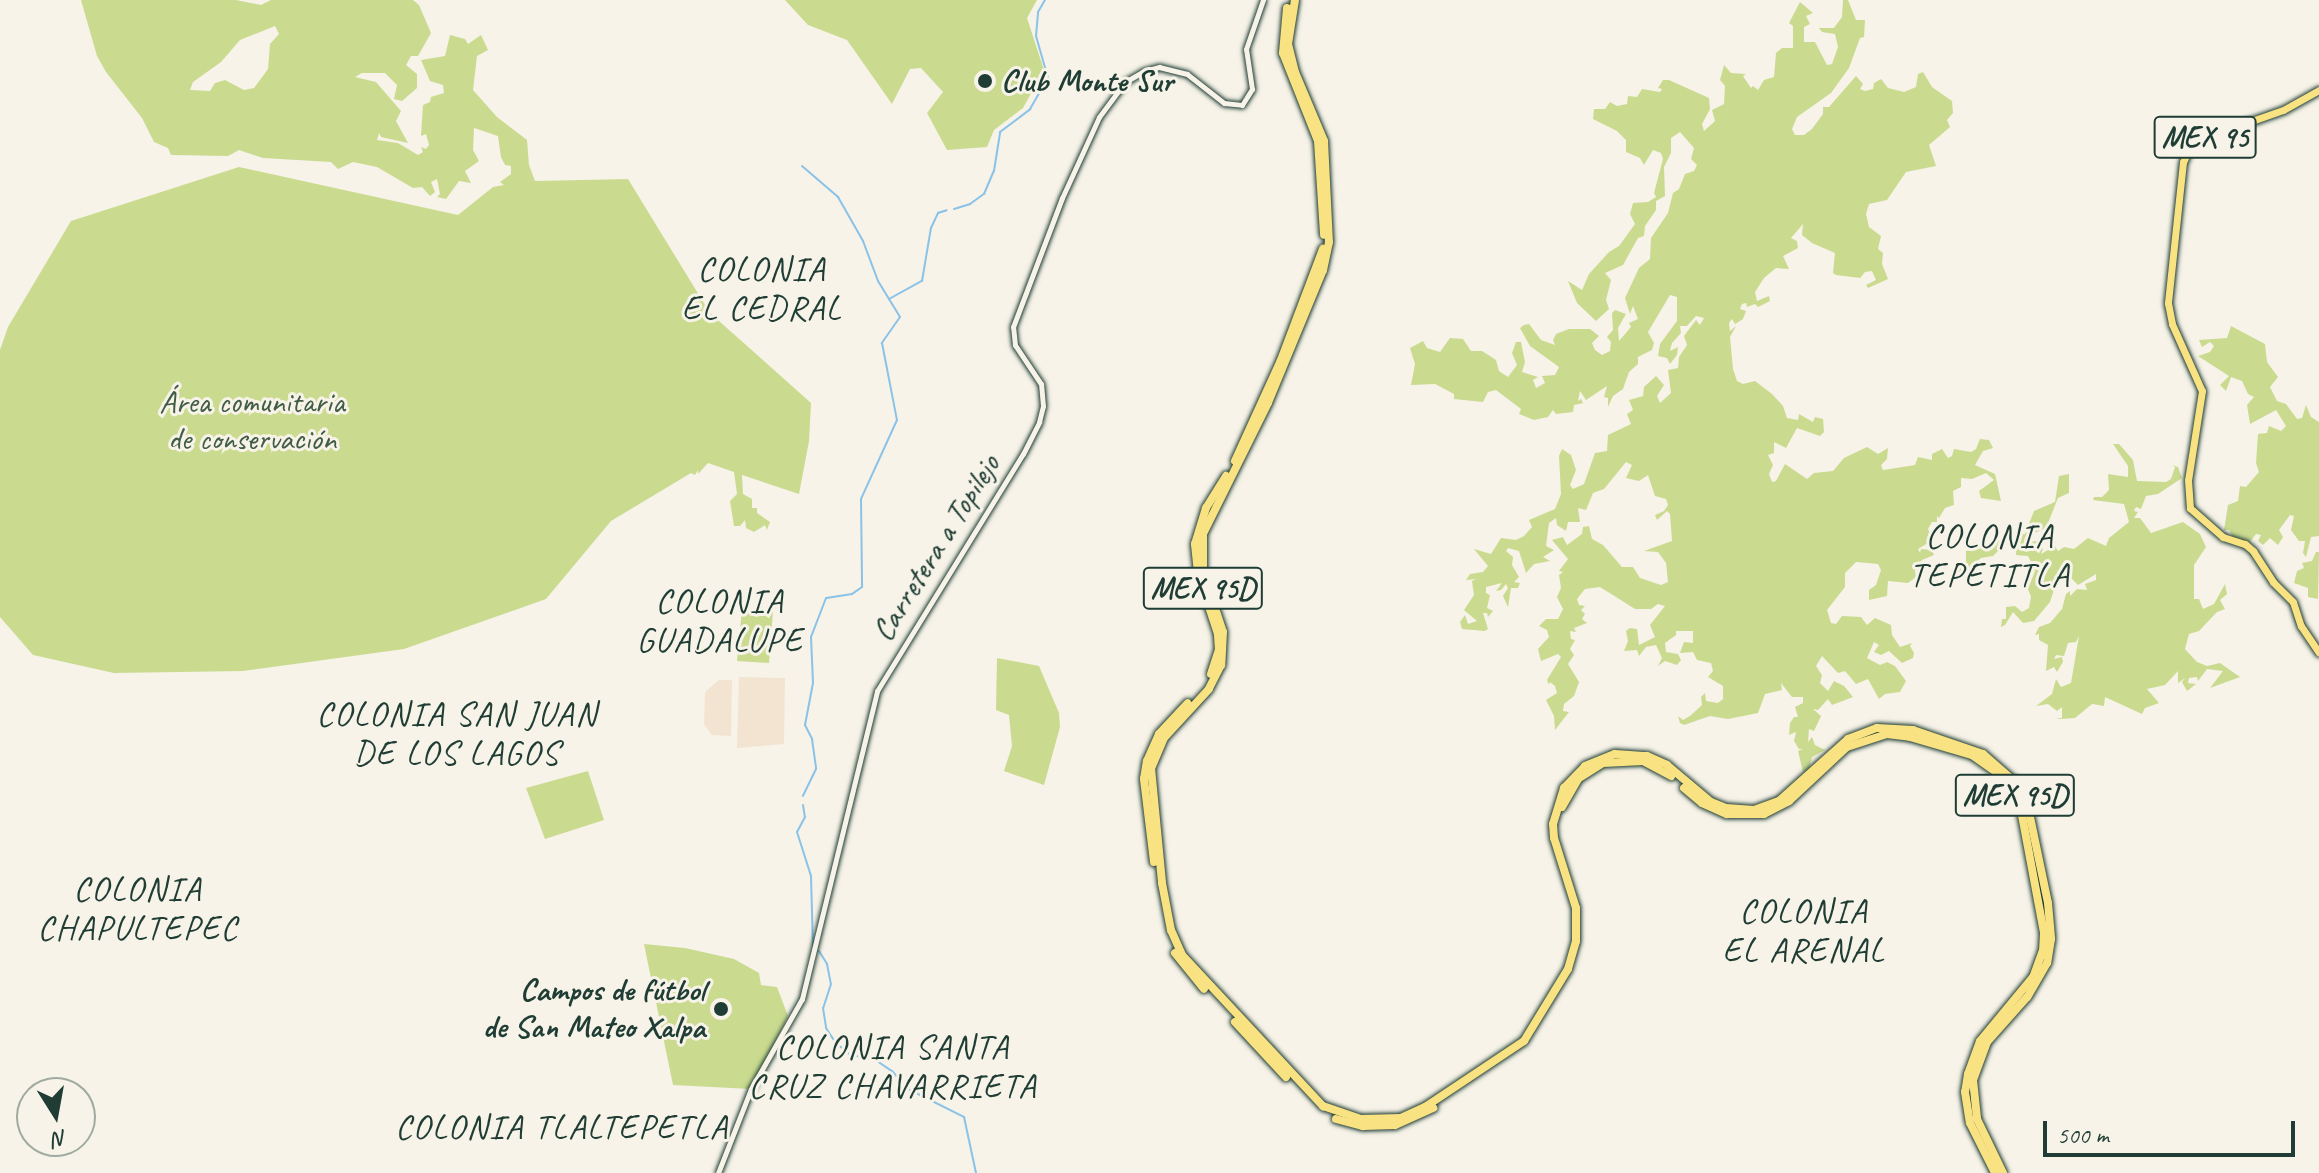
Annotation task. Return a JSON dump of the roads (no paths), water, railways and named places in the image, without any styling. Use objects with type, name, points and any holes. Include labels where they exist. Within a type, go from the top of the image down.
[{"type":"highway","name":"MEX 95D","points":[[1292,0],[1283,23],[1283,53],[1318,141],[1324,243],[1281,360],[1241,450],[1198,529],[1194,555],[1218,634],[1215,667],[1201,690],[1155,740],[1145,769],[1156,881],[1167,934],[1180,962],[1320,1110],[1363,1126],[1406,1122],[1521,1050],[1540,1028],[1569,979],[1581,940],[1581,915],[1563,851],[1559,822],[1566,796],[1586,773],[1610,761],[1643,761],[1664,770],[1708,806],[1727,814],[1755,815],[1773,811],[1789,801],[1827,763],[1853,743],[1879,735],[1910,737],[1972,755],[1998,773],[2021,810],[2036,878],[2044,933],[2040,964],[2029,985],[1980,1041],[1966,1083],[1970,1123],[1995,1173]]},
{"type":"highway","name":"MEX 95D","points":[[1292,0],[1288,44],[1292,63],[1324,141],[1329,242],[1301,328],[1264,413],[1205,523],[1200,555],[1223,632],[1221,665],[1209,689],[1164,738],[1151,768],[1162,883],[1171,930],[1182,955],[1323,1106],[1361,1119],[1401,1118],[1425,1107],[1524,1041],[1568,969],[1576,941],[1577,914],[1553,824],[1564,788],[1585,766],[1615,754],[1647,756],[1667,765],[1711,802],[1734,810],[1754,810],[1779,801],[1848,739],[1877,728],[1913,730],[1983,754],[2014,781],[2029,812],[2048,903],[2051,939],[2047,963],[2027,997],[1987,1042],[1973,1080],[1973,1103],[1980,1127],[2003,1173]]},
{"type":"main road","name":"Carretera a Topilejo","points":[[718,1173],[751,1089],[802,999],[877,691],[1023,454],[1039,422],[1043,406],[1041,384],[1015,345],[1013,327],[1062,198],[1099,117],[1115,91],[1130,77],[1159,67],[1187,74],[1219,101],[1236,107],[1252,94],[1244,57],[1263,0]]},
{"type":"main road","name":"MEX 95","points":[[2319,90],[2283,110],[2203,138],[2188,151],[2183,162],[2168,303],[2172,324],[2202,391],[2188,480],[2190,508],[2223,537],[2245,544],[2253,551],[2273,582],[2293,602],[2301,626],[2319,653]]},
{"type":"waterway","points":[[954,209],[970,204],[984,194],[994,171],[1000,132],[1030,109],[1048,78],[1036,36],[1038,12],[1045,0]]},
{"type":"waterway","points":[[802,166],[838,197],[863,241],[878,281],[900,317],[882,343],[897,420],[861,499],[862,587],[852,594],[826,598],[811,637],[813,683],[805,725],[812,739],[816,769],[803,796]]},
{"type":"waterway","points":[[889,299],[922,281],[931,228],[938,213],[947,210]]},
{"type":"waterway","points":[[803,805],[805,817],[797,832],[811,876],[813,946]]},
{"type":"waterway","points":[[819,951],[827,964],[831,984],[823,1008],[826,1028],[835,1042],[849,1054],[877,1061],[892,1071],[908,1089],[964,1117],[976,1173]]},
{"type":"place","name":"Club Monte Sur","points":[[985,81]]},
{"type":"place","name":"Campos de fútbol de San Mateo Xalpa","points":[[721,1009]]},
{"type":"district","name":"COLONIA EL CEDRAL","points":[[762,288]]},
{"type":"district","name":"COLONIA TEPETITLA","points":[[1990,554]]},
{"type":"district","name":"COLONIA GUADALUPE","points":[[720,620]]},
{"type":"district","name":"COLONIA SAN JUAN DE LOS LAGOS","points":[[457,732]]},
{"type":"district","name":"COLONIA CHAPULTEPEC","points":[[138,908]]},
{"type":"district","name":"COLONIA EL ARENAL","points":[[1804,930]]},
{"type":"district","name":"COLONIA SANTA CRUZ CHAVARRIETA","points":[[893,1066]]},
{"type":"district","name":"COLONIA TLALTEPETLA","points":[[562,1127]]},
{"type":"park label","name":"Área comunitaria de conservación","points":[[252,422]]}]
